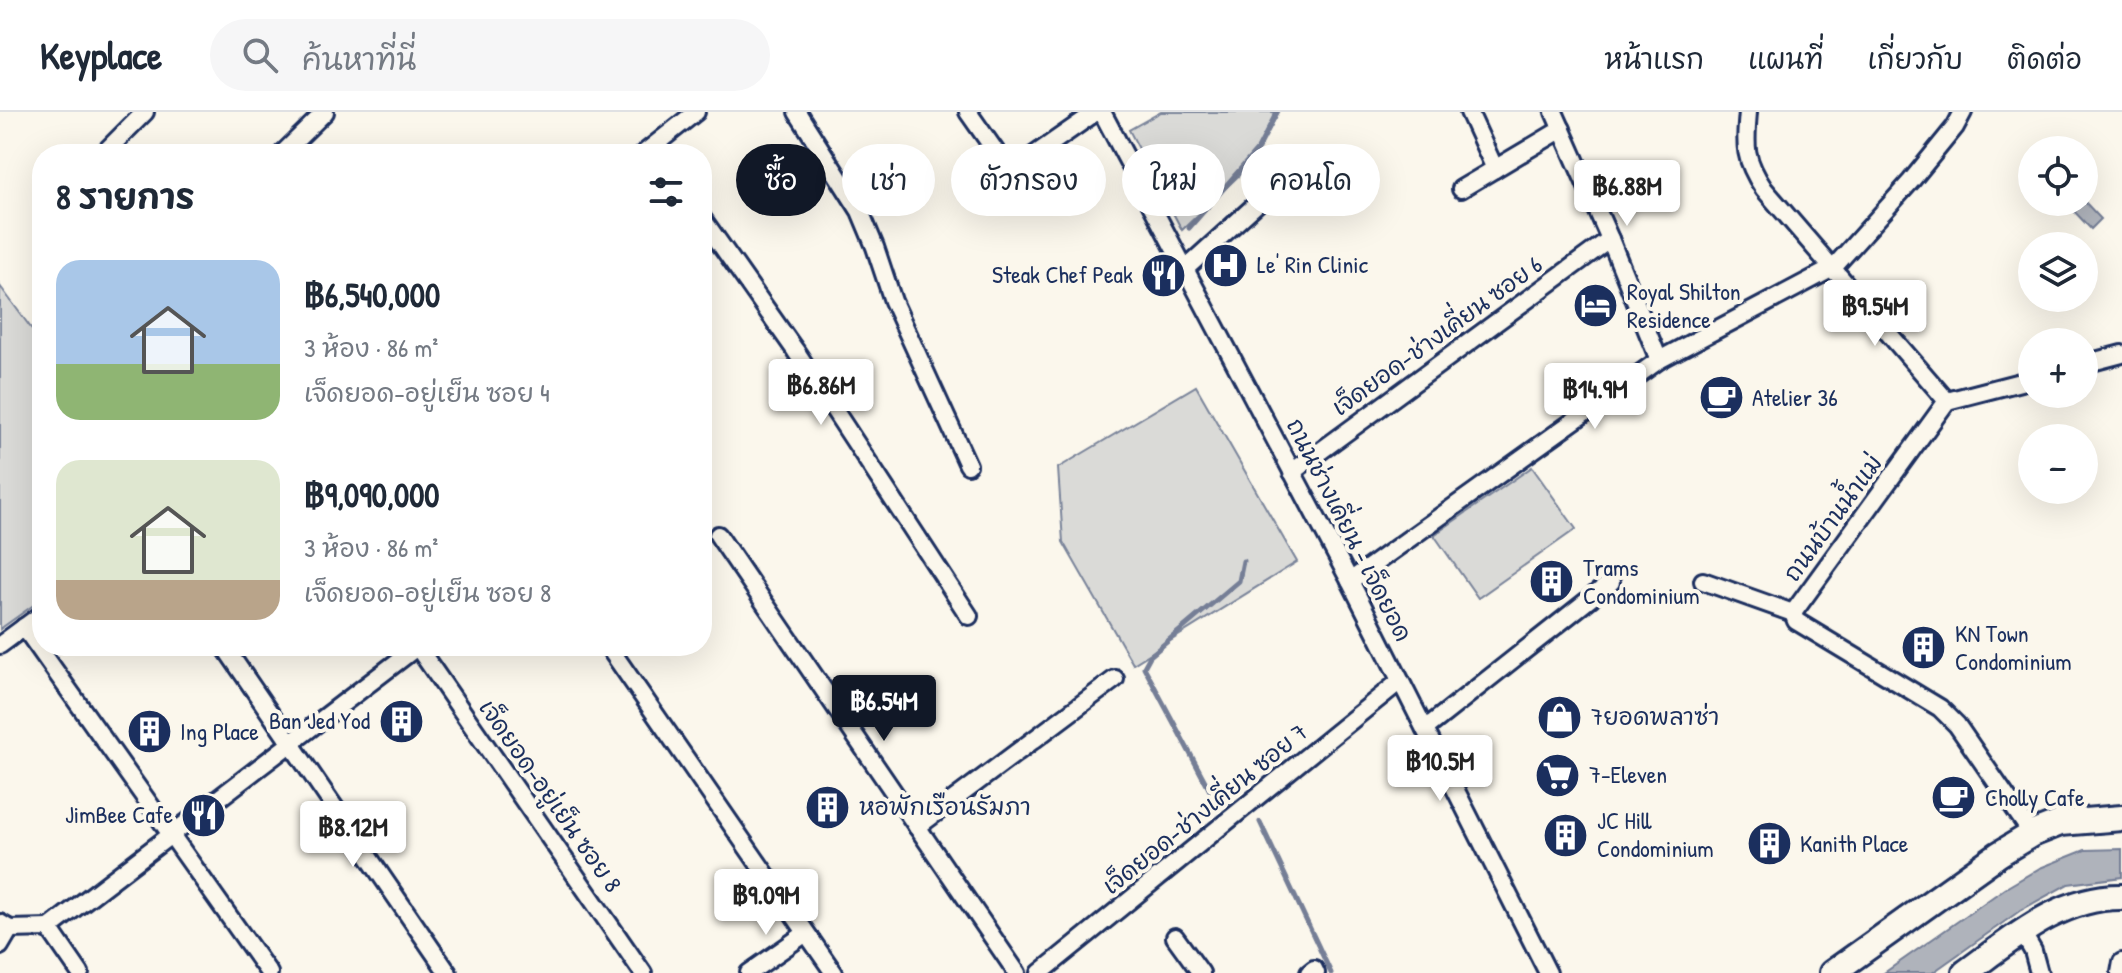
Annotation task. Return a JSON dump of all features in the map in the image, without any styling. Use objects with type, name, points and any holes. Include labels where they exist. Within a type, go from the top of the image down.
[{"type":"main road","points":[[1832,973],[1999,854],[2032,834],[2060,823],[2122,818]]},
{"type":"main road","points":[[1965,973],[2022,932],[2060,910],[2085,901],[2122,897]]},
{"type":"street","points":[[113,144],[145,112]]},
{"type":"street","points":[[292,144],[325,112]]},
{"type":"street","points":[[659,144],[696,112]]},
{"type":"street","points":[[797,112],[860,211],[893,301],[968,465]]},
{"type":"street","points":[[968,112],[1010,172],[1096,112]]},
{"type":"street","name":"ถนนช่างเคี่ยน - เจ็ดยอด","points":[[1102,112],[1350,581],[1548,973]]},
{"type":"street","points":[[1469,112],[1495,169]]},
{"type":"street","points":[[1554,112],[1659,360]]},
{"type":"street","points":[[1748,112],[1746,156],[1764,189],[1947,401],[2018,383]]},
{"type":"street","points":[[1350,581],[1659,360],[1833,268],[1911,181],[1955,127],[1963,112]]},
{"type":"street","points":[[1461,189],[1562,129]]},
{"type":"street","points":[[1185,269],[1243,216]]},
{"type":"street","points":[[712,232],[795,350],[969,616]]},
{"type":"street","name":"เจ็ดยอด-ช่างเคี่ยน ซอย 6","points":[[1292,472],[1610,239]]},
{"type":"street","points":[[2098,360],[2122,354]]},
{"type":"street","name":"ถนนบ้านน้ำแม่","points":[[1947,401],[1793,613],[1796,621],[1940,708],[1957,725],[2032,834]]},
{"type":"street","points":[[718,535],[1017,973]]},
{"type":"street","points":[[1703,581],[1793,613]]},
{"type":"street","points":[[1425,729],[1611,582]]},
{"type":"street","points":[[0,645],[32,621]]},
{"type":"street","points":[[24,627],[32,638]]},
{"type":"street","points":[[44,656],[269,973]]},
{"type":"street","points":[[231,656],[448,973]]},
{"type":"street","points":[[0,946],[5,926],[49,928],[404,656]]},
{"type":"street","name":"เจ็ดยอด-อยู่เย็น ซอย 8","points":[[424,656],[643,973]]},
{"type":"street","points":[[615,656],[834,973]]},
{"type":"street","points":[[917,827],[1115,679]]},
{"type":"street","name":"เจ็ดยอด-ช่างเคี่ยน ซอย 7","points":[[1040,973],[1400,681]]},
{"type":"street","points":[[49,928],[80,973]]},
{"type":"street","points":[[2022,932],[2033,951],[2039,973]]},
{"type":"street","points":[[749,973],[806,933]]},
{"type":"street","points":[[1175,937],[1201,973]]},
{"type":"street","points":[[2120,973],[2122,962]]},
{"type":"street","points":[[1309,973],[1314,969],[1316,973]]},
{"type":"shaded area","points":[[1161,112],[1279,112],[1261,144],[1241,144],[1241,174],[1225,189],[1225,144],[1136,144],[1129,130]]},
{"type":"shaded area","points":[[1175,216],[1197,216],[1182,230]]},
{"type":"shaded area","points":[[2079,216],[2098,216],[2101,219],[2091,229]]},
{"type":"shaded area","points":[[0,286],[32,329],[32,606],[0,629]]},
{"type":"shaded area","points":[[1196,386],[1297,562],[1133,664],[1063,542],[1058,468]]},
{"type":"shaded area","points":[[1532,467],[1576,529],[1478,598],[1434,535]]},
{"type":"shaded area","points":[[2122,849],[2122,877],[2068,884],[2021,910],[1932,973],[1884,973],[2004,889],[2040,868],[2085,850]]},
{"type":"waterway","points":[[1189,228],[1258,149],[1277,112]]},
{"type":"waterway","points":[[1236,806],[1215,800],[1144,667],[1150,656],[1239,581],[1243,561]]},
{"type":"waterway","points":[[1260,822],[1331,973]]},
{"type":"place","name":"Le' Rin Clinic","points":[[1226,265]]},
{"type":"place","name":"Steak Chef Peak","points":[[1164,275]]},
{"type":"place","name":"Royal Shilton Residence","points":[[1596,306]]},
{"type":"place","name":"Atelier 36","points":[[1721,398]]},
{"type":"place","name":"Trams Condominium","points":[[1552,582]]},
{"type":"place","name":"KN Town Condominium","points":[[1924,648]]},
{"type":"place","name":"7ยอดพลาซ่า","points":[[1560,717]]},
{"type":"place","name":"Ban Jed Yod","points":[[401,721]]},
{"type":"place","name":"Ing Place","points":[[149,732]]},
{"type":"place","name":"7-Eleven","points":[[1558,775]]},
{"type":"place","name":"Cholly Cafe","points":[[1954,798]]},
{"type":"place","name":"หอพักเรือนรัมภา","points":[[828,807]]},
{"type":"place","name":"JimBee Cafe","points":[[204,815]]},
{"type":"place","name":"JC Hill Condominium","points":[[1566,835]]},
{"type":"place","name":"Kanith Place","points":[[1769,844]]}]
